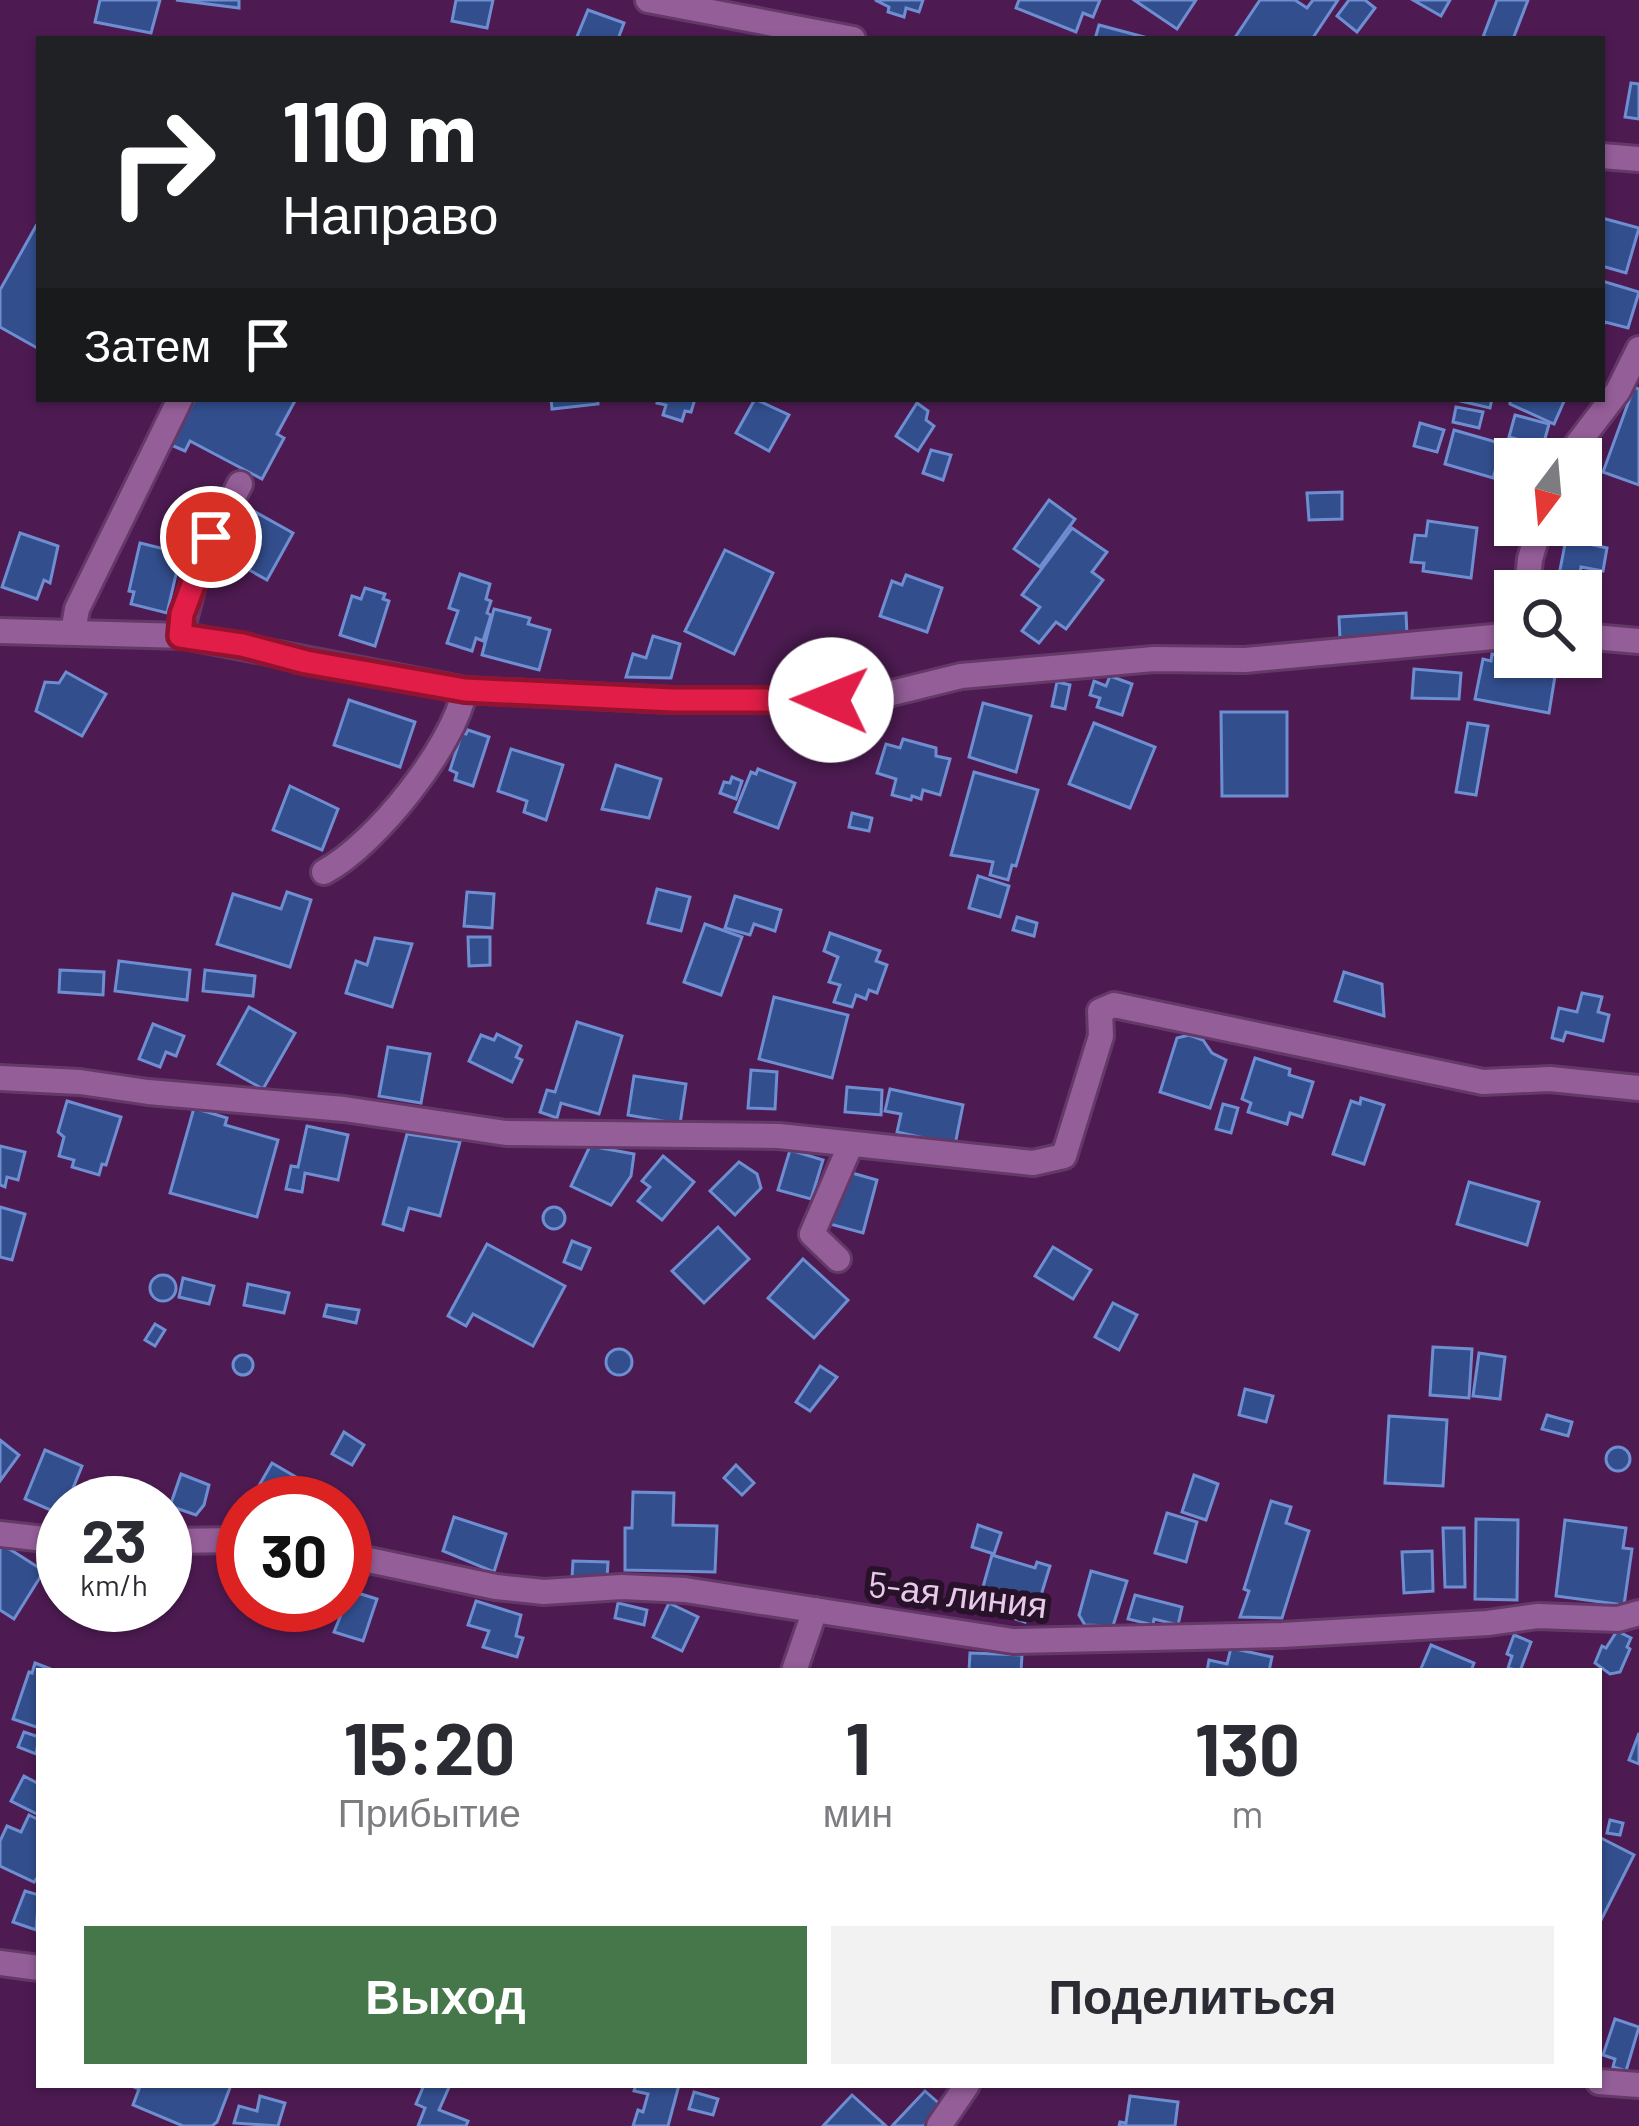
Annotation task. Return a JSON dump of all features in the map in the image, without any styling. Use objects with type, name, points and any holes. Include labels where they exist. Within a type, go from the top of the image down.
[{"type":"street","points":[[648,0],[837,36]]},
{"type":"street","points":[[1605,156],[1639,159]]},
{"type":"street","points":[[1582,438],[1618,392],[1639,349]]},
{"type":"street","points":[[74,632],[77,609],[178,402]]},
{"type":"street","points":[[180,636],[198,565],[240,484]]},
{"type":"street","points":[[0,632],[180,636],[465,690],[673,700],[831,700],[892,693],[961,676],[1154,659],[1245,660],[1494,637]]},
{"type":"street","points":[[1602,638],[1639,641]]},
{"type":"street","points":[[324,872],[373,832],[441,751],[465,690]]},
{"type":"street","points":[[0,1078],[344,1109],[506,1133],[779,1136],[1033,1163],[1064,1156],[1101,1036],[1100,1011],[1114,1005],[1483,1082],[1550,1079],[1639,1088]]},
{"type":"street","points":[[838,1259],[812,1234],[850,1146]]},
{"type":"street","points":[[0,1534],[36,1538]]},
{"type":"street","name":"5-ая линия","points":[[372,1561],[496,1587],[544,1592],[622,1587],[685,1590],[1013,1641],[1282,1635],[1538,1616],[1618,1619],[1639,1613]]},
{"type":"street","points":[[795,1668],[815,1610]]},
{"type":"street","points":[[0,1963],[36,1969]]},
{"type":"street","points":[[1602,2082],[1639,2085]]},
{"type":"street","points":[[939,2126],[965,2088]]},
{"type":"building","points":[[100,0],[160,0],[151,33],[95,22]]},
{"type":"building","points":[[176,0],[239,0],[239,8]]},
{"type":"building","points":[[456,0],[493,0],[487,28],[452,21]]},
{"type":"building","points":[[875,0],[923,0],[919,12],[906,8],[904,17],[888,12],[889,7]]},
{"type":"building","points":[[1019,0],[1100,0],[1093,17],[1083,13],[1076,32],[1016,8]]},
{"type":"building","points":[[1134,0],[1196,0],[1177,29]]},
{"type":"building","points":[[1260,0],[1295,0],[1307,8],[1313,0],[1338,0],[1314,36],[1236,36]]},
{"type":"building","points":[[1349,0],[1365,0],[1375,8],[1357,32],[1337,16]]},
{"type":"building","points":[[1413,0],[1450,0],[1441,16]]},
{"type":"building","points":[[1497,0],[1528,0],[1514,36],[1483,36]]},
{"type":"building","points":[[588,10],[624,23],[619,36],[577,36]]},
{"type":"building","points":[[1099,25],[1140,36],[1096,36]]},
{"type":"building","points":[[1631,83],[1639,84],[1639,119],[1625,117]]},
{"type":"building","points":[[1605,219],[1639,228],[1626,273],[1605,267]]},
{"type":"building","points":[[36,226],[36,347],[0,327],[0,290]]},
{"type":"building","points":[[1605,282],[1639,292],[1628,328],[1605,322]]},
{"type":"building","points":[[1634,387],[1639,389],[1639,485],[1603,472]]},
{"type":"building","points":[[193,402],[294,402],[277,434],[284,438],[262,479],[190,441],[185,451],[171,445]]},
{"type":"building","points":[[551,402],[598,402],[598,404],[552,409]]},
{"type":"building","points":[[694,402],[682,421],[663,415],[666,405],[657,403]]},
{"type":"building","points":[[753,402],[789,415],[769,451],[736,433]]},
{"type":"building","points":[[1510,402],[1564,402],[1554,424]]},
{"type":"building","points":[[917,403],[928,411],[926,420],[934,426],[918,451],[896,436]]},
{"type":"building","points":[[1456,407],[1483,412],[1479,428],[1453,422]]},
{"type":"building","points":[[1515,415],[1549,424],[1545,438],[1509,437]]},
{"type":"building","points":[[1420,423],[1444,430],[1437,452],[1414,446]]},
{"type":"building","points":[[1454,430],[1494,441],[1493,478],[1445,464]]},
{"type":"building","points":[[931,450],[951,455],[943,480],[923,473]]},
{"type":"building","points":[[1342,492],[1342,519],[1309,520],[1307,493]]},
{"type":"building","points":[[1049,500],[1075,519],[1040,567],[1014,549]]},
{"type":"building","points":[[248,508],[293,533],[267,580],[221,554]]},
{"type":"building","points":[[1428,521],[1477,528],[1471,578],[1423,571],[1424,563],[1411,562],[1415,535],[1426,536]]},
{"type":"building","points":[[1072,528],[1107,552],[1092,572],[1103,580],[1066,629],[1056,622],[1039,643],[1022,631],[1040,607],[1022,595]]},
{"type":"building","points":[[20,533],[58,546],[50,583],[44,580],[37,599],[2,587]]},
{"type":"building","points":[[140,543],[181,553],[167,613],[131,604],[134,592],[129,591]]},
{"type":"building","points":[[1565,546],[1607,548],[1603,571],[1560,570]]},
{"type":"building","points":[[725,550],[773,573],[734,654],[685,631]]},
{"type":"building","points":[[460,574],[490,584],[486,599],[491,601],[487,613],[491,615],[483,641],[476,638],[472,651],[447,643],[458,611],[449,608]]},
{"type":"building","points":[[906,575],[942,588],[927,632],[880,616],[892,581],[902,585]]},
{"type":"building","points":[[365,588],[385,594],[383,599],[389,601],[375,646],[340,635],[352,596],[361,599]]},
{"type":"building","points":[[494,609],[530,618],[528,624],[550,630],[539,670],[482,655]]},
{"type":"building","points":[[1406,613],[1407,635],[1340,639],[1339,617]]},
{"type":"building","points":[[653,636],[680,644],[671,678],[626,677],[633,654],[646,658]]},
{"type":"building","points":[[1494,654],[1494,678],[1555,678],[1549,713],[1475,699],[1483,659],[1491,661]]},
{"type":"building","points":[[1414,669],[1461,673],[1459,699],[1412,698]]},
{"type":"building","points":[[66,672],[106,694],[82,736],[36,711],[45,682],[59,683]]},
{"type":"building","points":[[1110,676],[1132,684],[1122,715],[1097,707],[1100,698],[1090,695],[1094,681],[1106,686]]},
{"type":"building","points":[[1057,682],[1070,685],[1065,709],[1052,706]]},
{"type":"building","points":[[349,700],[415,722],[400,767],[334,745]]},
{"type":"building","points":[[983,703],[1031,716],[1016,772],[969,757]]},
{"type":"building","points":[[1221,712],[1287,712],[1287,796],[1222,796]]},
{"type":"building","points":[[1094,723],[1155,747],[1130,808],[1069,784]]},
{"type":"building","points":[[1468,723],[1488,726],[1476,795],[1456,792]]},
{"type":"building","points":[[468,730],[489,737],[473,786],[455,780],[457,773],[450,770],[462,733]]},
{"type":"building","points":[[903,739],[936,748],[936,756],[950,759],[940,795],[923,790],[921,799],[912,796],[911,800],[892,795],[896,779],[877,773],[886,744],[900,748]]},
{"type":"building","points":[[511,749],[563,765],[546,820],[524,812],[527,801],[498,791]]},
{"type":"building","points":[[616,765],[661,779],[649,818],[602,809]]},
{"type":"building","points":[[758,769],[795,783],[778,828],[735,812],[751,772],[756,774]]},
{"type":"building","points":[[974,772],[1038,790],[1008,880],[990,875],[993,862],[951,855]]},
{"type":"building","points":[[732,777],[742,781],[736,799],[720,793]]},
{"type":"building","points":[[290,786],[338,809],[322,850],[273,830]]},
{"type":"building","points":[[852,813],[872,818],[869,831],[849,827]]},
{"type":"building","points":[[978,876],[1009,886],[1000,917],[969,908]]},
{"type":"building","points":[[657,889],[690,897],[681,931],[648,923]]},
{"type":"building","points":[[287,892],[311,900],[290,967],[217,944],[233,894],[281,909]]},
{"type":"building","points":[[467,892],[494,894],[492,928],[464,926]]},
{"type":"building","points":[[735,896],[781,910],[775,931],[754,924],[750,935],[725,928]]},
{"type":"building","points":[[1017,917],[1037,923],[1034,936],[1013,930]]},
{"type":"building","points":[[705,924],[742,937],[721,995],[684,982]]},
{"type":"building","points":[[830,933],[880,951],[876,961],[887,965],[877,993],[869,990],[866,999],[856,995],[852,1007],[834,1002],[840,985],[829,982],[838,957],[824,951]]},
{"type":"building","points":[[468,937],[490,937],[490,965],[469,966]]},
{"type":"building","points":[[375,938],[412,944],[392,1007],[346,993],[356,961],[367,965]]},
{"type":"building","points":[[119,961],[190,970],[187,1000],[115,991]]},
{"type":"building","points":[[60,970],[104,972],[103,995],[59,992]]},
{"type":"building","points":[[205,970],[255,976],[253,996],[203,991]]},
{"type":"building","points":[[1344,972],[1382,984],[1384,1016],[1335,1001]]},
{"type":"building","points":[[1582,993],[1602,997],[1598,1012],[1609,1015],[1603,1041],[1566,1032],[1563,1041],[1552,1038],[1559,1008],[1577,1012]]},
{"type":"building","points":[[774,997],[848,1015],[832,1078],[759,1059]]},
{"type":"building","points":[[249,1007],[295,1033],[263,1089],[218,1064]]},
{"type":"building","points":[[577,1022],[622,1036],[599,1114],[561,1103],[557,1118],[540,1112],[547,1090],[555,1092]]},
{"type":"building","points":[[153,1024],[184,1036],[176,1056],[166,1052],[160,1067],[139,1059]]},
{"type":"building","points":[[497,1034],[521,1046],[516,1057],[522,1060],[512,1082],[469,1061],[481,1035],[494,1040]]},
{"type":"building","points":[[1189,1035],[1203,1040],[1212,1053],[1226,1060],[1210,1108],[1160,1092],[1177,1038]]},
{"type":"building","points":[[388,1047],[430,1054],[421,1103],[379,1096]]},
{"type":"building","points":[[1255,1058],[1313,1082],[1302,1117],[1290,1113],[1287,1124],[1248,1112],[1251,1103],[1242,1099]]},
{"type":"building","points":[[751,1070],[777,1072],[775,1109],[748,1108]]},
{"type":"building","points":[[634,1076],[686,1084],[680,1124],[628,1115]]},
{"type":"building","points":[[847,1087],[882,1090],[881,1115],[845,1112]]},
{"type":"building","points":[[890,1089],[963,1105],[955,1145],[897,1132],[901,1114],[885,1111]]},
{"type":"building","points":[[1361,1098],[1384,1105],[1364,1164],[1333,1154],[1351,1101],[1360,1104]]},
{"type":"building","points":[[67,1101],[121,1117],[99,1175],[72,1167],[74,1160],[59,1156],[64,1137],[58,1132]]},
{"type":"building","points":[[1223,1104],[1238,1108],[1231,1133],[1216,1129]]},
{"type":"building","points":[[194,1108],[227,1118],[225,1125],[278,1140],[257,1217],[170,1193]]},
{"type":"building","points":[[307,1126],[348,1135],[338,1180],[305,1173],[302,1192],[286,1189],[291,1166],[298,1167]]},
{"type":"building","points":[[407,1134],[460,1142],[440,1216],[409,1208],[403,1230],[383,1224]]},
{"type":"building","points":[[0,1146],[25,1152],[18,1180],[7,1177],[5,1187],[0,1185]]},
{"type":"building","points":[[590,1146],[634,1154],[631,1176],[611,1205],[571,1186]]},
{"type":"building","points":[[790,1150],[823,1160],[811,1199],[778,1190]]},
{"type":"building","points":[[663,1156],[694,1182],[662,1220],[638,1201],[650,1187],[642,1181]]},
{"type":"building","points":[[739,1162],[757,1174],[761,1188],[735,1215],[710,1191]]},
{"type":"building","points":[[845,1171],[877,1180],[863,1233],[830,1224]]},
{"type":"building","points":[[1469,1182],[1539,1202],[1527,1245],[1457,1224]]},
{"type":"building","points":[[0,1207],[25,1214],[12,1260],[0,1257]]},
{"type":"building","points":[[554,1207],[565,1218],[554,1229],[543,1218]]},
{"type":"building","points":[[718,1227],[749,1259],[704,1303],[672,1271]]},
{"type":"building","points":[[572,1241],[590,1248],[581,1269],[564,1262]]},
{"type":"building","points":[[487,1244],[565,1286],[533,1346],[473,1314],[466,1326],[448,1316]]},
{"type":"building","points":[[1053,1247],[1091,1270],[1073,1299],[1035,1276]]},
{"type":"building","points":[[803,1259],[848,1300],[814,1338],[768,1298]]},
{"type":"building","points":[[163,1275],[176,1288],[163,1301],[150,1288]]},
{"type":"building","points":[[183,1278],[214,1286],[209,1304],[179,1297]]},
{"type":"building","points":[[248,1284],[289,1293],[284,1313],[244,1305]]},
{"type":"building","points":[[1113,1303],[1137,1315],[1119,1350],[1095,1337]]},
{"type":"building","points":[[327,1305],[359,1310],[356,1323],[324,1316]]},
{"type":"building","points":[[155,1324],[165,1330],[155,1346],[145,1340]]},
{"type":"building","points":[[1433,1347],[1472,1349],[1469,1398],[1430,1395]]},
{"type":"building","points":[[619,1349],[632,1362],[619,1375],[606,1362]]},
{"type":"building","points":[[1479,1353],[1505,1357],[1500,1399],[1473,1396]]},
{"type":"building","points":[[243,1355],[253,1365],[243,1375],[233,1365]]},
{"type":"building","points":[[820,1366],[837,1377],[810,1411],[796,1402]]},
{"type":"building","points":[[1245,1389],[1273,1396],[1266,1422],[1239,1415]]},
{"type":"building","points":[[1547,1415],[1572,1422],[1568,1436],[1542,1429]]},
{"type":"building","points":[[1389,1416],[1447,1420],[1443,1486],[1385,1483]]},
{"type":"building","points":[[344,1432],[364,1445],[352,1465],[332,1454]]},
{"type":"building","points":[[0,1440],[19,1455],[0,1481]]},
{"type":"building","points":[[1618,1447],[1627,1450],[1627,1468],[1618,1471],[1609,1468],[1606,1459],[1609,1450]]},
{"type":"building","points":[[45,1450],[82,1466],[78,1476],[36,1476],[36,1504],[25,1499]]},
{"type":"building","points":[[272,1463],[294,1476],[265,1476]]},
{"type":"building","points":[[736,1465],[754,1483],[742,1495],[724,1478]]},
{"type":"building","points":[[1194,1475],[1218,1484],[1206,1520],[1182,1512]]},
{"type":"building","points":[[192,1478],[209,1485],[196,1515],[192,1514]]},
{"type":"building","points":[[633,1492],[674,1493],[673,1525],[717,1526],[715,1572],[625,1570],[625,1528],[632,1528]]},
{"type":"building","points":[[1271,1501],[1291,1507],[1286,1523],[1309,1531],[1282,1618],[1240,1617],[1249,1591],[1244,1589]]},
{"type":"building","points":[[1167,1513],[1197,1522],[1186,1562],[1155,1553]]},
{"type":"building","points":[[454,1517],[506,1534],[494,1572],[443,1551]]},
{"type":"building","points":[[1476,1519],[1518,1520],[1517,1600],[1475,1599]]},
{"type":"building","points":[[1565,1520],[1626,1528],[1623,1548],[1632,1549],[1624,1605],[1556,1596]]},
{"type":"building","points":[[978,1525],[1001,1533],[994,1554],[972,1547]]},
{"type":"building","points":[[1443,1528],[1464,1528],[1465,1587],[1445,1587]]},
{"type":"building","points":[[0,1543],[36,1566],[36,1584],[14,1619],[0,1610]]},
{"type":"building","points":[[1432,1551],[1433,1591],[1404,1593],[1402,1552]]},
{"type":"building","points":[[992,1555],[1035,1568],[1037,1562],[1050,1566],[1035,1615],[1028,1613],[1025,1622],[1006,1616],[1008,1610],[979,1601]]},
{"type":"building","points":[[573,1561],[608,1562],[607,1579],[572,1578]]},
{"type":"building","points":[[1091,1571],[1127,1581],[1113,1626],[1085,1625],[1079,1615]]},
{"type":"building","points":[[1135,1595],[1182,1607],[1178,1625],[1128,1619]]},
{"type":"building","points":[[476,1601],[521,1615],[516,1636],[523,1638],[517,1657],[483,1647],[489,1631],[468,1625]]},
{"type":"building","points":[[618,1603],[647,1610],[644,1625],[615,1618]]},
{"type":"building","points":[[669,1603],[698,1617],[682,1651],[653,1637]]},
{"type":"building","points":[[1617,1631],[1631,1638],[1620,1672],[1610,1674],[1595,1663],[1602,1646],[1606,1648]]},
{"type":"building","points":[[334,1632],[366,1632],[363,1641]]},
{"type":"building","points":[[1514,1635],[1531,1642],[1521,1668],[1508,1668],[1512,1656],[1507,1654]]},
{"type":"building","points":[[1431,1645],[1474,1663],[1472,1668],[1421,1668]]},
{"type":"building","points":[[1231,1648],[1272,1657],[1270,1668],[1208,1668],[1209,1660],[1227,1664]]},
{"type":"building","points":[[970,1653],[1022,1655],[1021,1668],[969,1668]]},
{"type":"building","points":[[35,1663],[48,1668],[36,1668],[36,1727],[13,1719]]},
{"type":"building","points":[[24,1732],[36,1736],[36,1754],[18,1747]]},
{"type":"building","points":[[1639,1733],[1639,1764],[1629,1760]]},
{"type":"building","points":[[24,1776],[36,1782],[36,1814],[11,1801]]},
{"type":"building","points":[[29,1815],[36,1818],[34,1882],[0,1866],[0,1841],[7,1826],[21,1832]]},
{"type":"building","points":[[1610,1820],[1623,1823],[1620,1835],[1607,1833]]},
{"type":"building","points":[[1602,1839],[1634,1855],[1602,1918]]},
{"type":"building","points":[[25,1891],[36,1894],[36,1930],[13,1922]]},
{"type":"building","points":[[1615,2019],[1639,2027],[1626,2071],[1613,2067],[1615,2059],[1603,2055]]},
{"type":"building","points":[[230,2088],[212,2126],[183,2126],[133,2105],[139,2089]]},
{"type":"building","points":[[423,2088],[449,2088],[439,2110],[468,2121],[466,2126],[418,2126],[425,2108],[416,2104]]},
{"type":"building","points":[[678,2088],[668,2126],[633,2126],[648,2094],[634,2091]]},
{"type":"building","points":[[925,2091],[942,2106],[924,2126],[892,2126]]},
{"type":"building","points":[[694,2092],[718,2099],[713,2115],[689,2109]]},
{"type":"building","points":[[852,2095],[886,2126],[823,2126]]},
{"type":"building","points":[[260,2096],[285,2103],[278,2126],[234,2123],[239,2106],[257,2111]]},
{"type":"building","points":[[1130,2096],[1178,2102],[1175,2126],[1119,2126],[1126,2123]]},
{"type":"route","points":[[211,537],[182,614],[180,636],[465,690],[673,700],[831,700]]}]
